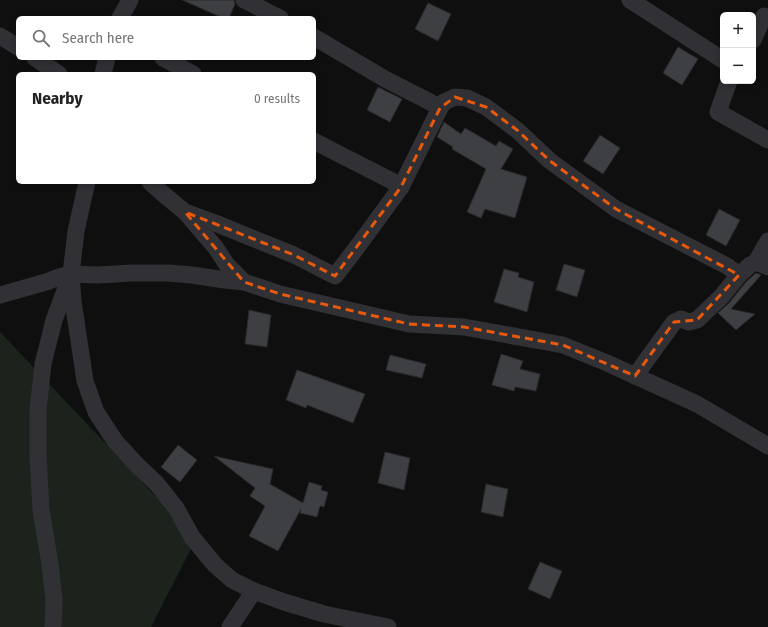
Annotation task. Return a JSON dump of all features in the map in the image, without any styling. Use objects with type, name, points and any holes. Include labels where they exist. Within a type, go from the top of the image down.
[{"type":"street","points":[[121,16],[130,0]]},
{"type":"street","points":[[244,0],[276,16]]},
{"type":"street","points":[[630,0],[720,58]]},
{"type":"street","points":[[756,33],[764,16]]},
{"type":"street","points":[[0,36],[16,46]]},
{"type":"street","points":[[316,39],[440,108]]},
{"type":"street","points":[[38,60],[56,72]]},
{"type":"street","points":[[104,72],[106,60]]},
{"type":"street","points":[[167,60],[189,72]]},
{"type":"street","points":[[728,84],[718,112],[768,140]]},
{"type":"street","points":[[185,212],[294,255],[335,276],[401,187],[444,102],[455,96],[467,98],[486,107],[517,130],[550,161],[616,208],[727,266],[739,274]]},
{"type":"street","points":[[316,142],[401,187]]},
{"type":"street","points":[[87,184],[76,232],[71,274],[73,301],[85,381],[96,412],[115,441],[157,484],[176,508],[192,537],[215,565],[232,580],[254,591],[284,602],[324,614],[388,627]]},
{"type":"street","points":[[152,184],[185,212],[216,248],[227,265],[244,282]]},
{"type":"street","points":[[635,376],[674,322],[681,319],[689,322],[697,320],[721,297],[739,274],[750,265],[762,265],[768,241]]},
{"type":"street","points":[[0,295],[71,274],[98,275],[168,273],[244,282],[280,294],[409,324],[464,327],[563,345],[607,363],[697,404],[768,446]]},
{"type":"street","points":[[53,627],[54,600],[41,510],[38,456],[38,410],[43,364],[54,320],[71,274]]},
{"type":"street","points":[[230,627],[254,591]]},
{"type":"highlighted area","points":[[455,97],[486,107],[517,130],[550,161],[616,209],[739,275],[697,320],[674,322],[635,376],[563,345],[464,327],[409,324],[280,294],[244,282],[185,212],[294,255],[335,276],[401,187],[440,108]]},
{"type":"shaded area","points":[[0,332],[196,539],[151,627],[0,627]]},
{"type":"building","points":[[182,0],[234,0],[235,4],[230,16],[218,16]]},
{"type":"building","points":[[428,3],[451,14],[438,41],[415,29]]},
{"type":"building","points":[[678,47],[698,59],[682,85],[663,73]]},
{"type":"building","points":[[378,87],[402,99],[390,122],[367,110]]},
{"type":"building","points":[[444,122],[461,134],[465,128],[496,146],[499,141],[513,149],[501,169],[527,177],[515,218],[485,209],[481,218],[467,212],[486,169],[452,149],[453,147],[437,137]]},
{"type":"building","points":[[600,135],[620,148],[603,174],[583,161]]},
{"type":"building","points":[[719,209],[740,220],[726,246],[706,235]]},
{"type":"building","points":[[564,264],[585,270],[577,297],[556,290]]},
{"type":"building","points":[[504,269],[519,273],[518,277],[534,282],[527,312],[494,302]]},
{"type":"building","points":[[756,273],[761,275],[731,309],[755,314],[736,330],[718,313]]},
{"type":"building","points":[[249,310],[271,315],[267,347],[245,344]]},
{"type":"building","points":[[501,354],[523,361],[520,369],[540,374],[536,391],[515,387],[514,391],[492,385]]},
{"type":"building","points":[[390,355],[426,364],[422,378],[386,370]]},
{"type":"building","points":[[297,370],[365,394],[353,423],[307,405],[306,408],[286,400]]},
{"type":"building","points":[[178,445],[197,460],[180,482],[161,467]]},
{"type":"building","points":[[385,452],[410,458],[404,490],[378,483]]},
{"type":"building","points":[[214,456],[273,469],[270,484],[303,503],[309,482],[322,486],[321,490],[328,492],[324,507],[320,506],[317,517],[300,513],[301,509],[278,551],[249,536],[265,506],[250,496],[255,488]]},
{"type":"building","points":[[486,484],[508,489],[503,517],[481,512]]},
{"type":"building","points":[[540,562],[562,571],[550,599],[528,589]]}]
